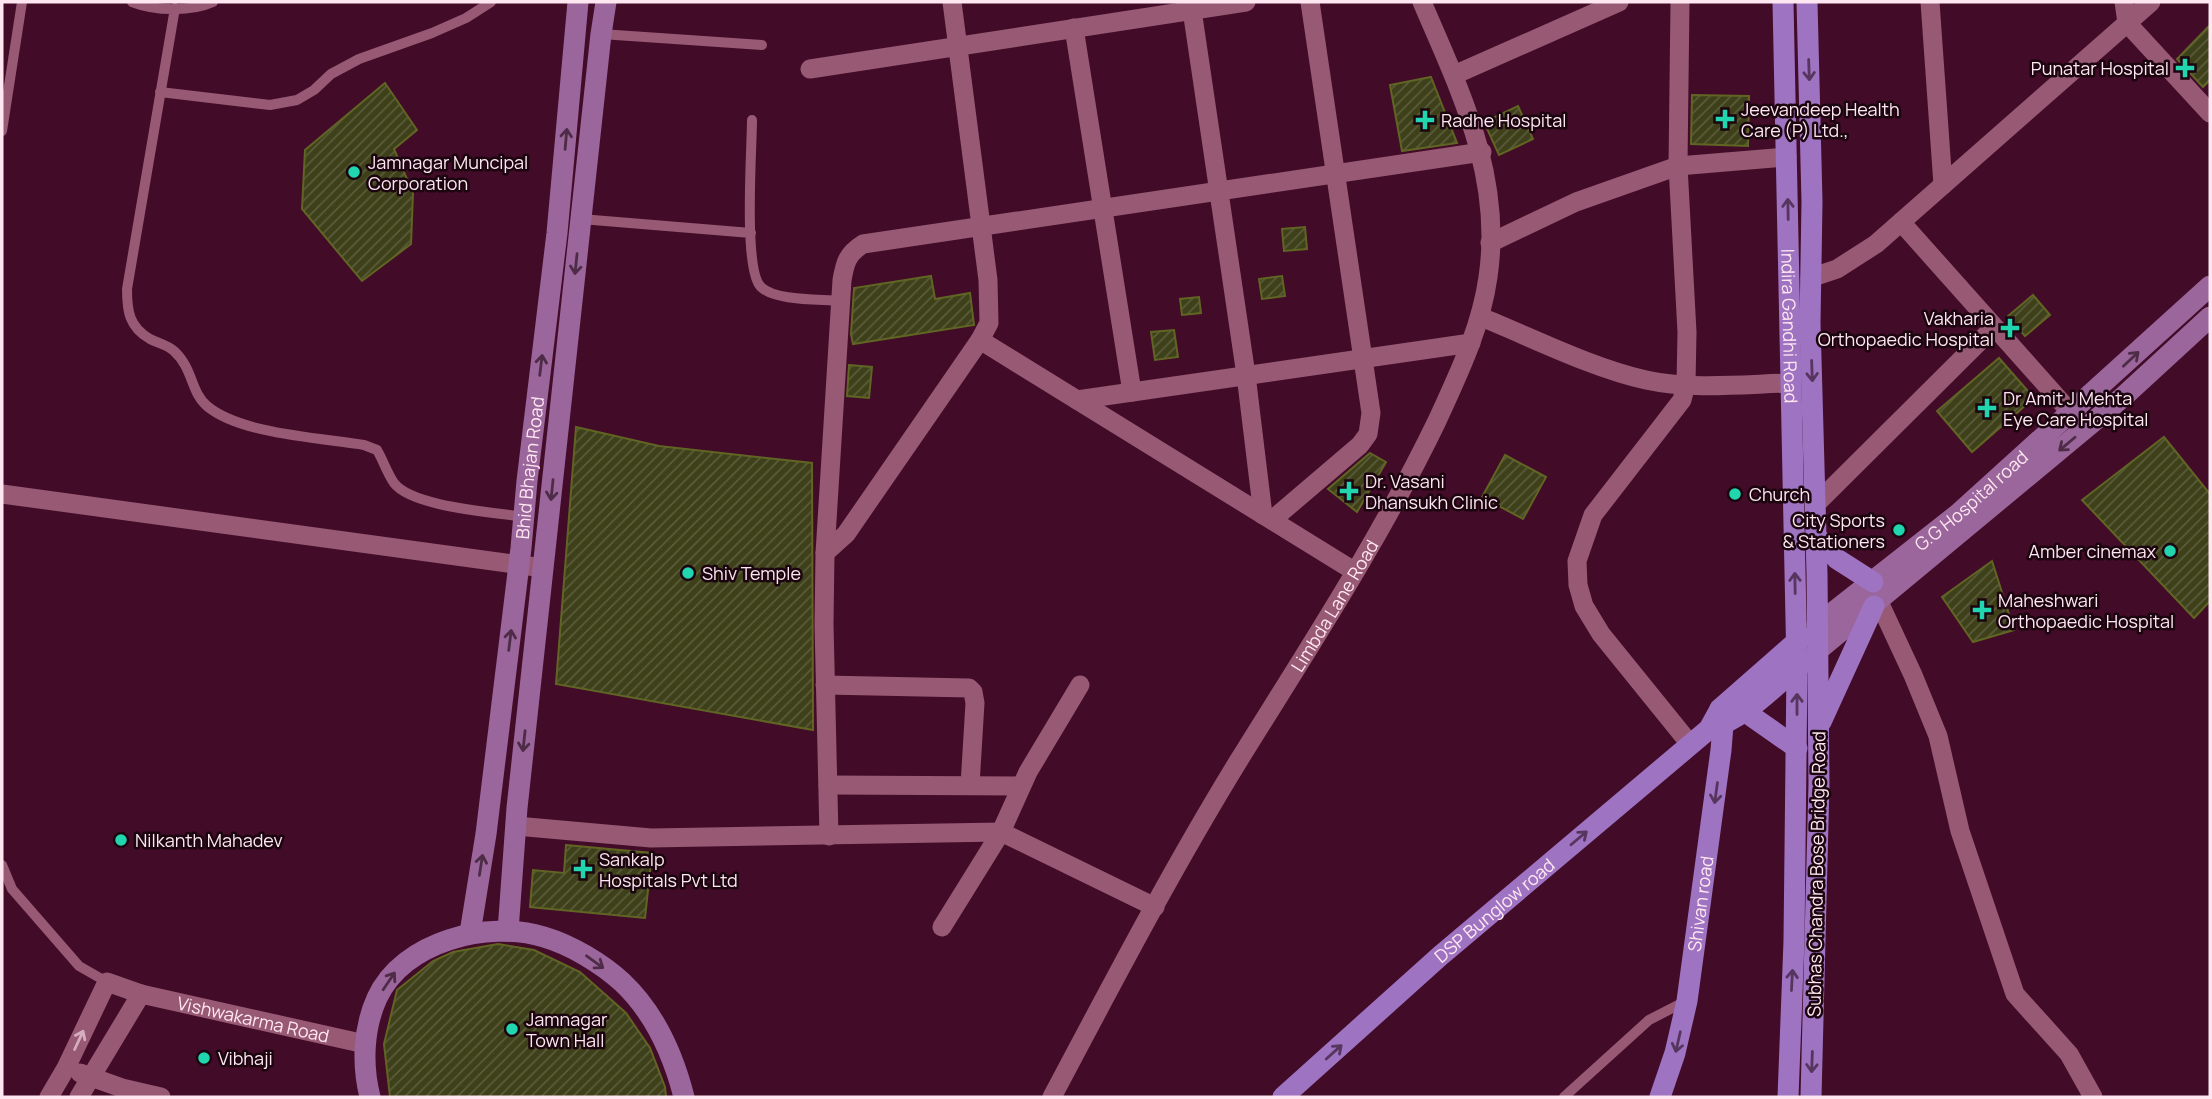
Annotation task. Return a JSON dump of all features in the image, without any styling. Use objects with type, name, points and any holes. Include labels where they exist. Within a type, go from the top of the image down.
[{"type":"main road","name":"Bhid Bhajan Road","points":[[470,933],[486,834],[519,565],[557,233],[578,2]]},
{"type":"main road","name":"Bhid Bhajan Road","points":[[508,931],[516,825],[543,568],[606,2]]},
{"type":"main road","name":"Indira Gandhi Road","points":[[1783,2],[1792,383],[1802,653]]},
{"type":"main road","name":"Indira Gandhi Road","points":[[1807,2],[1818,625]]},
{"type":"main road","name":"G.G Hospital road","points":[[1818,625],[1875,597],[1958,514],[2210,286]]},
{"type":"main road","name":"G.G Hospital road","points":[[1802,653],[2123,397],[2210,317]]},
{"type":"main road","points":[[2107,381],[2123,397]]},
{"type":"main road","points":[[1816,537],[1875,597],[1843,679],[1818,728]]},
{"type":"main road","name":"DSP Bunglow road","points":[[1718,721],[1744,711],[1802,653],[1818,625]]},
{"type":"main road","name":"DSP Bunglow road","points":[[1283,1097],[1440,956],[1690,744],[1802,653]]},
{"type":"main road","name":"Subhas Chandra Bose Bridge Road","points":[[1802,653],[1818,728],[1818,853],[1811,1097]]},
{"type":"main road","name":"Subhas Chandra Bose Bridge Road","points":[[1788,1097],[1802,653]]},
{"type":"main road","points":[[1744,711],[1797,748]]},
{"type":"main road","name":"Shivan road","points":[[1660,1097],[1675,1053],[1687,1001],[1718,721]]},
{"type":"main road","points":[[370,1097],[365,1077],[365,1044],[377,998],[396,971],[446,940],[470,933],[508,931],[544,937],[586,956],[622,982],[652,1018],[671,1053],[684,1097]]},
{"type":"street","points":[[825,553],[846,534],[989,323],[990,304],[952,2]]},
{"type":"street","points":[[810,69],[1246,2]]},
{"type":"street","points":[[1267,517],[1360,445],[1368,434],[1371,413],[1310,2]]},
{"type":"street","name":"Limbda Lane Road","points":[[1052,1097],[1224,785],[1412,471],[1457,379],[1480,317],[1489,276],[1490,243],[1487,182],[1482,152],[1454,75],[1422,2]]},
{"type":"street","points":[[1454,75],[1619,2]]},
{"type":"street","points":[[1680,2],[1678,166],[1687,332],[1686,384],[1682,400],[1593,515],[1577,561],[1578,585],[1584,606],[1601,634],[1690,744]]},
{"type":"street","points":[[1930,2],[1944,185]]},
{"type":"street","points":[[2124,2],[2127,23],[2210,113]]},
{"type":"street","points":[[1810,278],[1838,269],[1876,244],[2151,2]]},
{"type":"street","points":[[1192,10],[1267,517]]},
{"type":"street","points":[[1074,28],[1132,392]]},
{"type":"street","points":[[829,836],[825,553],[840,301],[845,261],[853,250],[863,244],[1482,152]]},
{"type":"street","points":[[1490,243],[1576,202],[1678,166],[1787,157]]},
{"type":"street","points":[[1901,222],[2071,414]]},
{"type":"street","points":[[1480,317],[1611,369],[1647,380],[1686,384],[1792,383]]},
{"type":"street","points":[[1815,505],[1994,327]]},
{"type":"street","points":[[980,340],[1354,571]]},
{"type":"street","points":[[1077,400],[1471,343]]},
{"type":"street","points":[[2,494],[543,568]]},
{"type":"street","points":[[1875,597],[1913,675],[1938,736],[1959,831],[2015,994],[2069,1054],[2092,1097]]},
{"type":"street","points":[[825,685],[969,688],[973,692],[975,703],[970,785]]},
{"type":"street","points":[[942,928],[1001,832],[1021,786],[1080,685]]},
{"type":"street","points":[[828,785],[1021,786]]},
{"type":"street","points":[[516,825],[651,838],[1001,832],[1155,908]]},
{"type":"street","points":[[49,1097],[66,1068],[107,982]]},
{"type":"street","name":"Vishwakarma Road","points":[[107,982],[141,994],[365,1044]]},
{"type":"street","points":[[79,1097],[141,994]]},
{"type":"street","points":[[66,1068],[122,1088],[161,1097]]},
{"type":"lane","points":[[2,131],[22,2]]},
{"type":"lane","points":[[132,2],[175,8],[203,7],[213,2]]},
{"type":"lane","points":[[160,92],[270,105],[297,100],[314,90],[331,74],[359,59],[432,33],[466,18],[491,2]]},
{"type":"lane","points":[[175,8],[127,289],[127,312],[134,326],[149,338],[172,348],[186,363],[205,405],[227,418],[260,429],[364,444],[377,450],[395,484],[413,497],[436,504],[524,517]]},
{"type":"lane","points":[[601,34],[762,45]]},
{"type":"lane","points":[[752,120],[750,253],[754,275],[760,287],[778,296],[840,301]]},
{"type":"lane","points":[[581,219],[751,233]]},
{"type":"lane","points":[[2,865],[12,889],[79,966],[107,982]]},
{"type":"lane","points":[[1564,1097],[1649,1020],[1687,1001]]},
{"type":"building","points":[[2210,25],[2210,80],[2203,87],[2177,59]]},
{"type":"building","points":[[1431,77],[1457,143],[1402,151],[1390,85]]},
{"type":"building","name":"Jamnagar Muncipal Corporation","points":[[385,83],[417,130],[394,149],[413,193],[411,244],[362,281],[302,209],[305,150]]},
{"type":"building","points":[[1692,95],[1749,96],[1748,146],[1691,144]]},
{"type":"building","points":[[1518,106],[1533,139],[1499,155],[1484,122]]},
{"type":"building","points":[[1305,227],[1307,249],[1284,251],[1282,229]]},
{"type":"building","points":[[931,276],[935,299],[970,293],[974,325],[853,344],[851,334],[854,288]]},
{"type":"building","points":[[1282,276],[1285,296],[1262,299],[1259,279]]},
{"type":"building","points":[[2033,295],[2050,315],[2025,336],[2008,316]]},
{"type":"building","points":[[1199,297],[1201,313],[1182,315],[1180,299]]},
{"type":"building","points":[[1174,330],[1178,357],[1155,360],[1151,332]]},
{"type":"building","points":[[1999,358],[2034,398],[1972,452],[1937,411]]},
{"type":"building","points":[[849,365],[872,367],[869,398],[847,396]]},
{"type":"building","name":"Shiv Temple","points":[[576,427],[659,446],[812,463],[813,730],[556,684]]},
{"type":"building","name":"Amber cinemax","points":[[2164,437],[2210,494],[2210,601],[2194,618],[2082,500]]},
{"type":"building","points":[[1370,453],[1386,462],[1357,512],[1328,489]]},
{"type":"building","points":[[1505,455],[1546,477],[1523,519],[1482,497]]},
{"type":"building","points":[[1992,561],[2014,630],[1973,642],[1942,597]]},
{"type":"building","points":[[566,845],[652,853],[645,918],[530,907],[533,870],[564,873]]},
{"type":"building","name":"Jamnagar Town Hall","points":[[498,944],[534,950],[580,972],[626,1013],[650,1048],[665,1087],[666,1097],[390,1097],[384,1044],[397,990],[433,961],[453,952]]},
{"type":"place","name":"Punatar Hospital","points":[[2185,68]]},
{"type":"place","name":"Jeevandeep Health Care (P) Ltd.,","points":[[1725,119]]},
{"type":"place","name":"Radhe Hospital","points":[[1425,120]]},
{"type":"place","name":"Jamnagar Muncipal Corporation","points":[[354,172]]},
{"type":"place","name":"Vakharia Orthopaedic Hospital","points":[[2010,328]]},
{"type":"place","name":"Dr Amit J Mehta Eye Care Hospital","points":[[1987,408]]},
{"type":"place","name":"Dr. Vasani Dhansukh Clinic","points":[[1349,491]]},
{"type":"place","name":"Church","points":[[1735,494]]},
{"type":"place","name":"City Sports & Stationers","points":[[1899,530]]},
{"type":"place","name":"Amber cinemax","points":[[2170,551]]},
{"type":"place","name":"Shiv Temple","points":[[688,573]]},
{"type":"place","name":"Maheshwari Orthopaedic Hospital","points":[[1982,610]]},
{"type":"place","name":"Nilkanth Mahadev","points":[[121,840]]},
{"type":"place","name":"Sankalp Hospitals Pvt Ltd","points":[[583,869]]},
{"type":"place","name":"Jamnagar Town Hall","points":[[512,1029]]},
{"type":"place","name":"Vibhaji","points":[[204,1058]]}]
